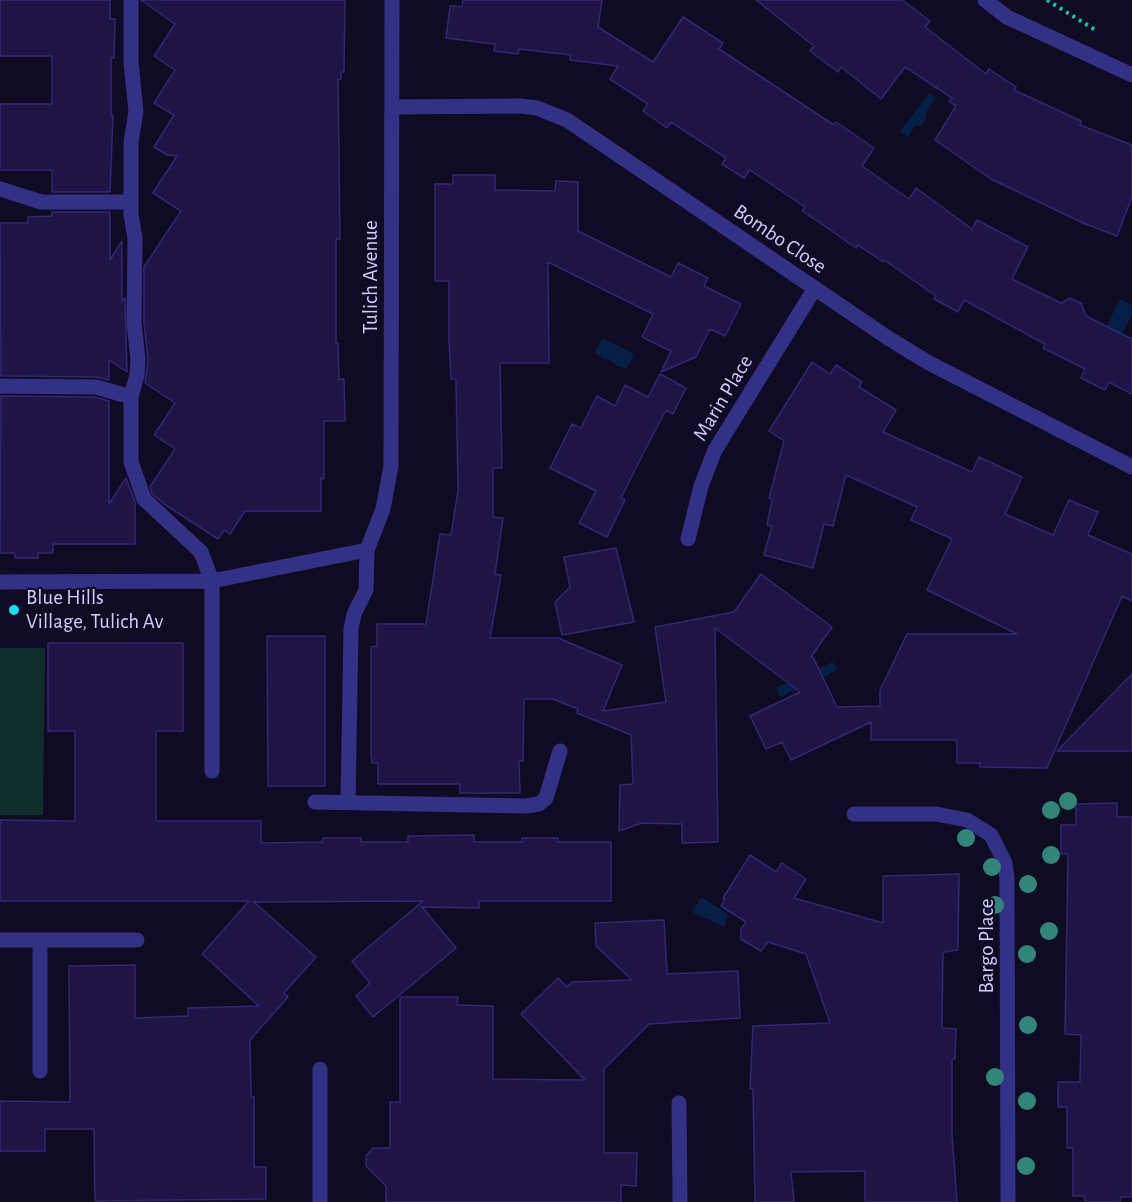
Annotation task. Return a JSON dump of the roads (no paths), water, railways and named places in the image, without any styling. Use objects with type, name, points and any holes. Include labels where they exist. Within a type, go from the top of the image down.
[{"type":"street","points":[[131,0],[131,69],[136,112],[131,142],[130,202],[135,238],[134,322],[138,360],[137,375],[130,397],[131,462],[137,486],[155,511],[201,552],[212,581],[212,771]]},
{"type":"street","name":"Tulich Avenue","points":[[348,803],[351,629],[354,614],[366,590],[367,550],[383,509],[391,466],[392,0]]},
{"type":"street","points":[[985,0],[1007,17],[1132,75]]},
{"type":"street","name":"Bombo Close","points":[[393,106],[520,106],[537,108],[567,120],[929,363],[1132,467]]},
{"type":"street","points":[[0,189],[41,202],[130,202]]},
{"type":"street","name":"Marin Place","points":[[688,539],[701,486],[715,450],[815,288]]},
{"type":"street","points":[[0,386],[96,387],[130,397]]},
{"type":"street","points":[[0,582],[212,581],[367,550]]},
{"type":"street","points":[[315,802],[526,806],[539,804],[546,798],[560,751]]},
{"type":"street","name":"Bargo Place","points":[[854,814],[936,814],[967,820],[991,835],[1005,863],[1007,879],[1008,1202]]},
{"type":"street","points":[[0,940],[137,940]]},
{"type":"street","points":[[40,940],[40,1071]]},
{"type":"street","points":[[320,1069],[320,1202]]},
{"type":"street","points":[[679,1103],[680,1202]]},
{"type":"water","points":[[930,93],[936,98],[927,110],[926,118],[921,126],[915,126],[908,137],[900,131]]},
{"type":"water","points":[[1120,299],[1132,305],[1132,315],[1120,339],[1104,331]]},
{"type":"water","points":[[602,338],[634,354],[627,369],[617,366],[609,359],[603,359],[595,352]]},
{"type":"water","points":[[833,662],[837,670],[780,697],[776,688]]},
{"type":"water","points":[[701,897],[728,914],[724,927],[692,912]]},
{"type":"place","name":"Blue Hills Village, Tulich Av","points":[[14,610]]}]
